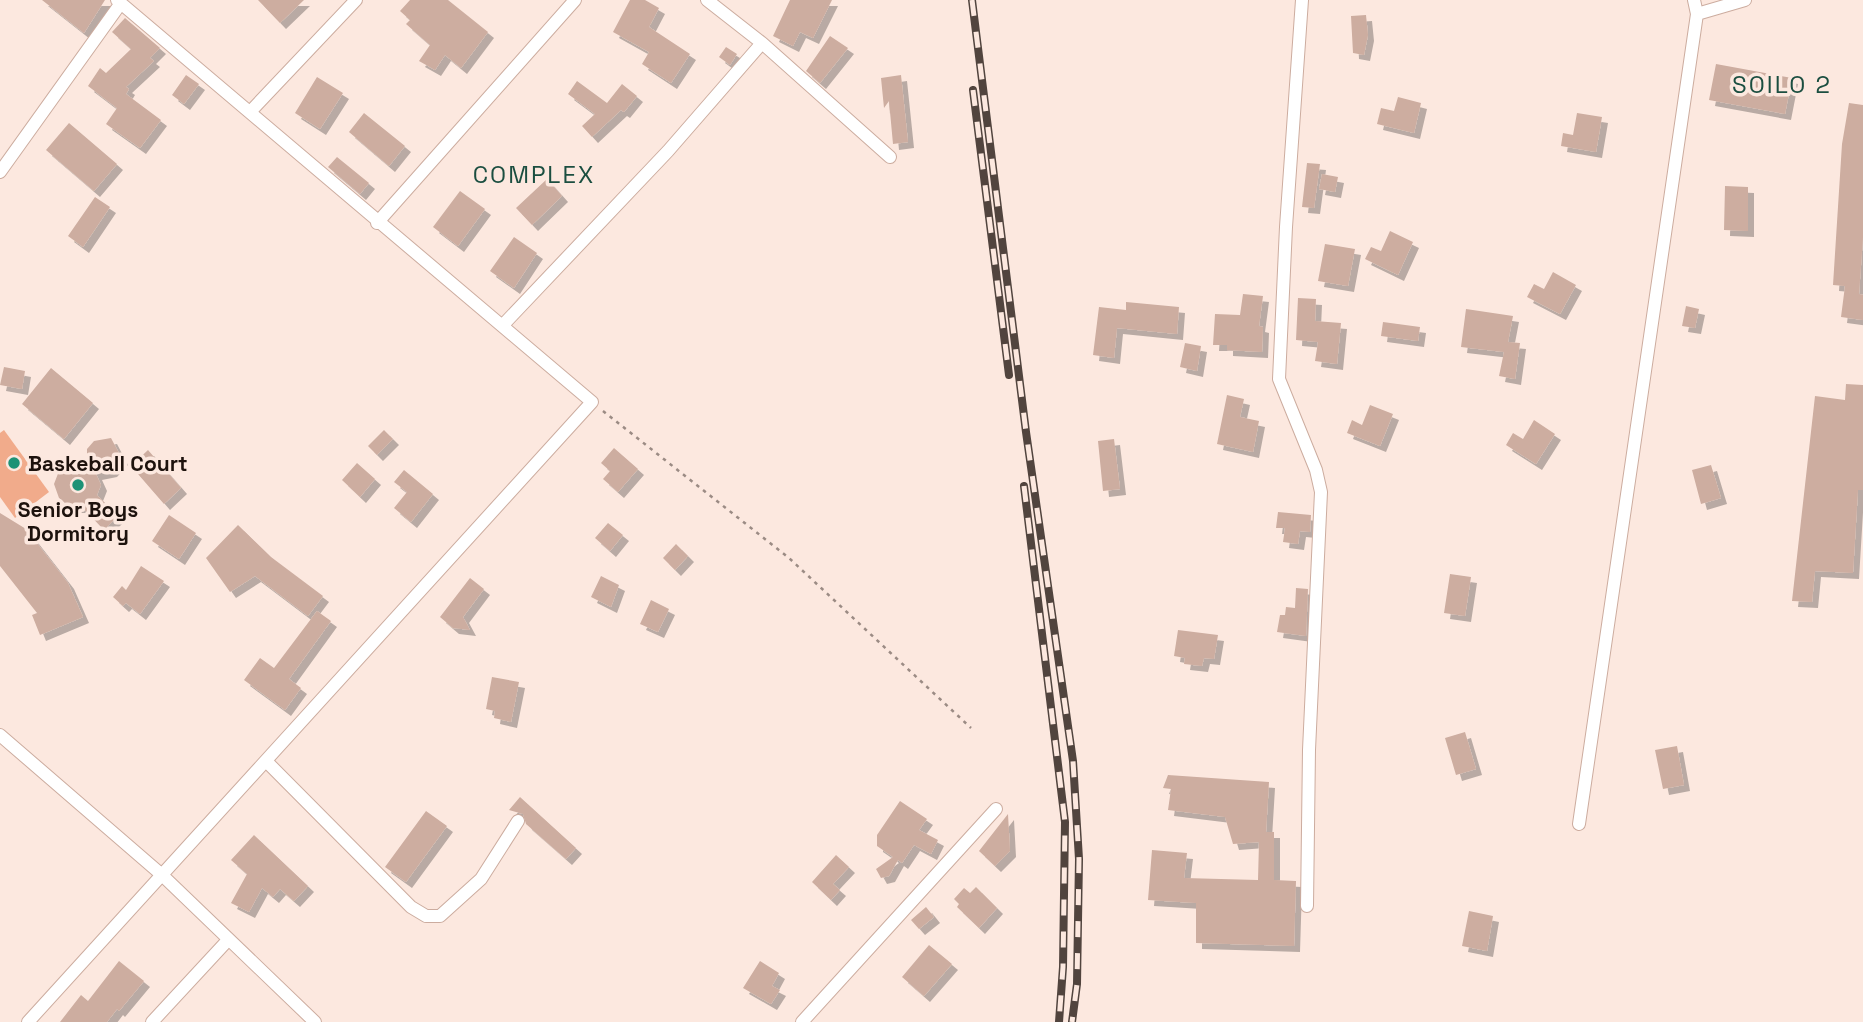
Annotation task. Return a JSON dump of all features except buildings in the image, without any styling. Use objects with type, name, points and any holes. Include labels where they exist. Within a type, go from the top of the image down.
[{"type":"street","points":[[250,112],[356,0]]},
{"type":"street","points":[[377,223],[575,0]]},
{"type":"street","points":[[706,0],[762,43],[890,157]]},
{"type":"street","points":[[1302,0],[1286,227],[1279,379],[1316,470],[1321,492],[1309,750],[1307,906]]},
{"type":"street","points":[[1579,824],[1698,14],[1694,0]]},
{"type":"street","points":[[1698,14],[1745,0]]},
{"type":"street","points":[[0,172],[119,1],[377,223],[592,402],[28,1022]]},
{"type":"street","points":[[502,326],[668,151],[762,43]]},
{"type":"street","points":[[0,735],[162,875],[314,1022]]},
{"type":"street","points":[[266,761],[411,907],[426,916],[440,916],[481,879],[519,821]]},
{"type":"street","points":[[802,1022],[996,809]]},
{"type":"street","points":[[152,1022],[228,940]]},
{"type":"path","points":[[592,402],[789,558],[971,728]]},
{"type":"shaded area","name":"Baskeball Court","points":[[4,430],[49,492],[15,518],[0,497],[0,433]]},
{"type":"railway","points":[[972,0],[1026,432],[1073,761],[1079,859],[1077,984],[1072,1022]]},
{"type":"railway","points":[[973,90],[1009,375]]},
{"type":"railway","points":[[1024,486],[1065,822],[1063,967],[1059,1022]]},
{"type":"place","name":"Baskeball Court","points":[[14,463]]},
{"type":"place","name":"Senior Boys Dormitory","points":[[78,485]]},
{"type":"district","name":"SOILO 2","points":[[1782,84]]},
{"type":"district","name":"COMPLEX","points":[[534,174]]}]
